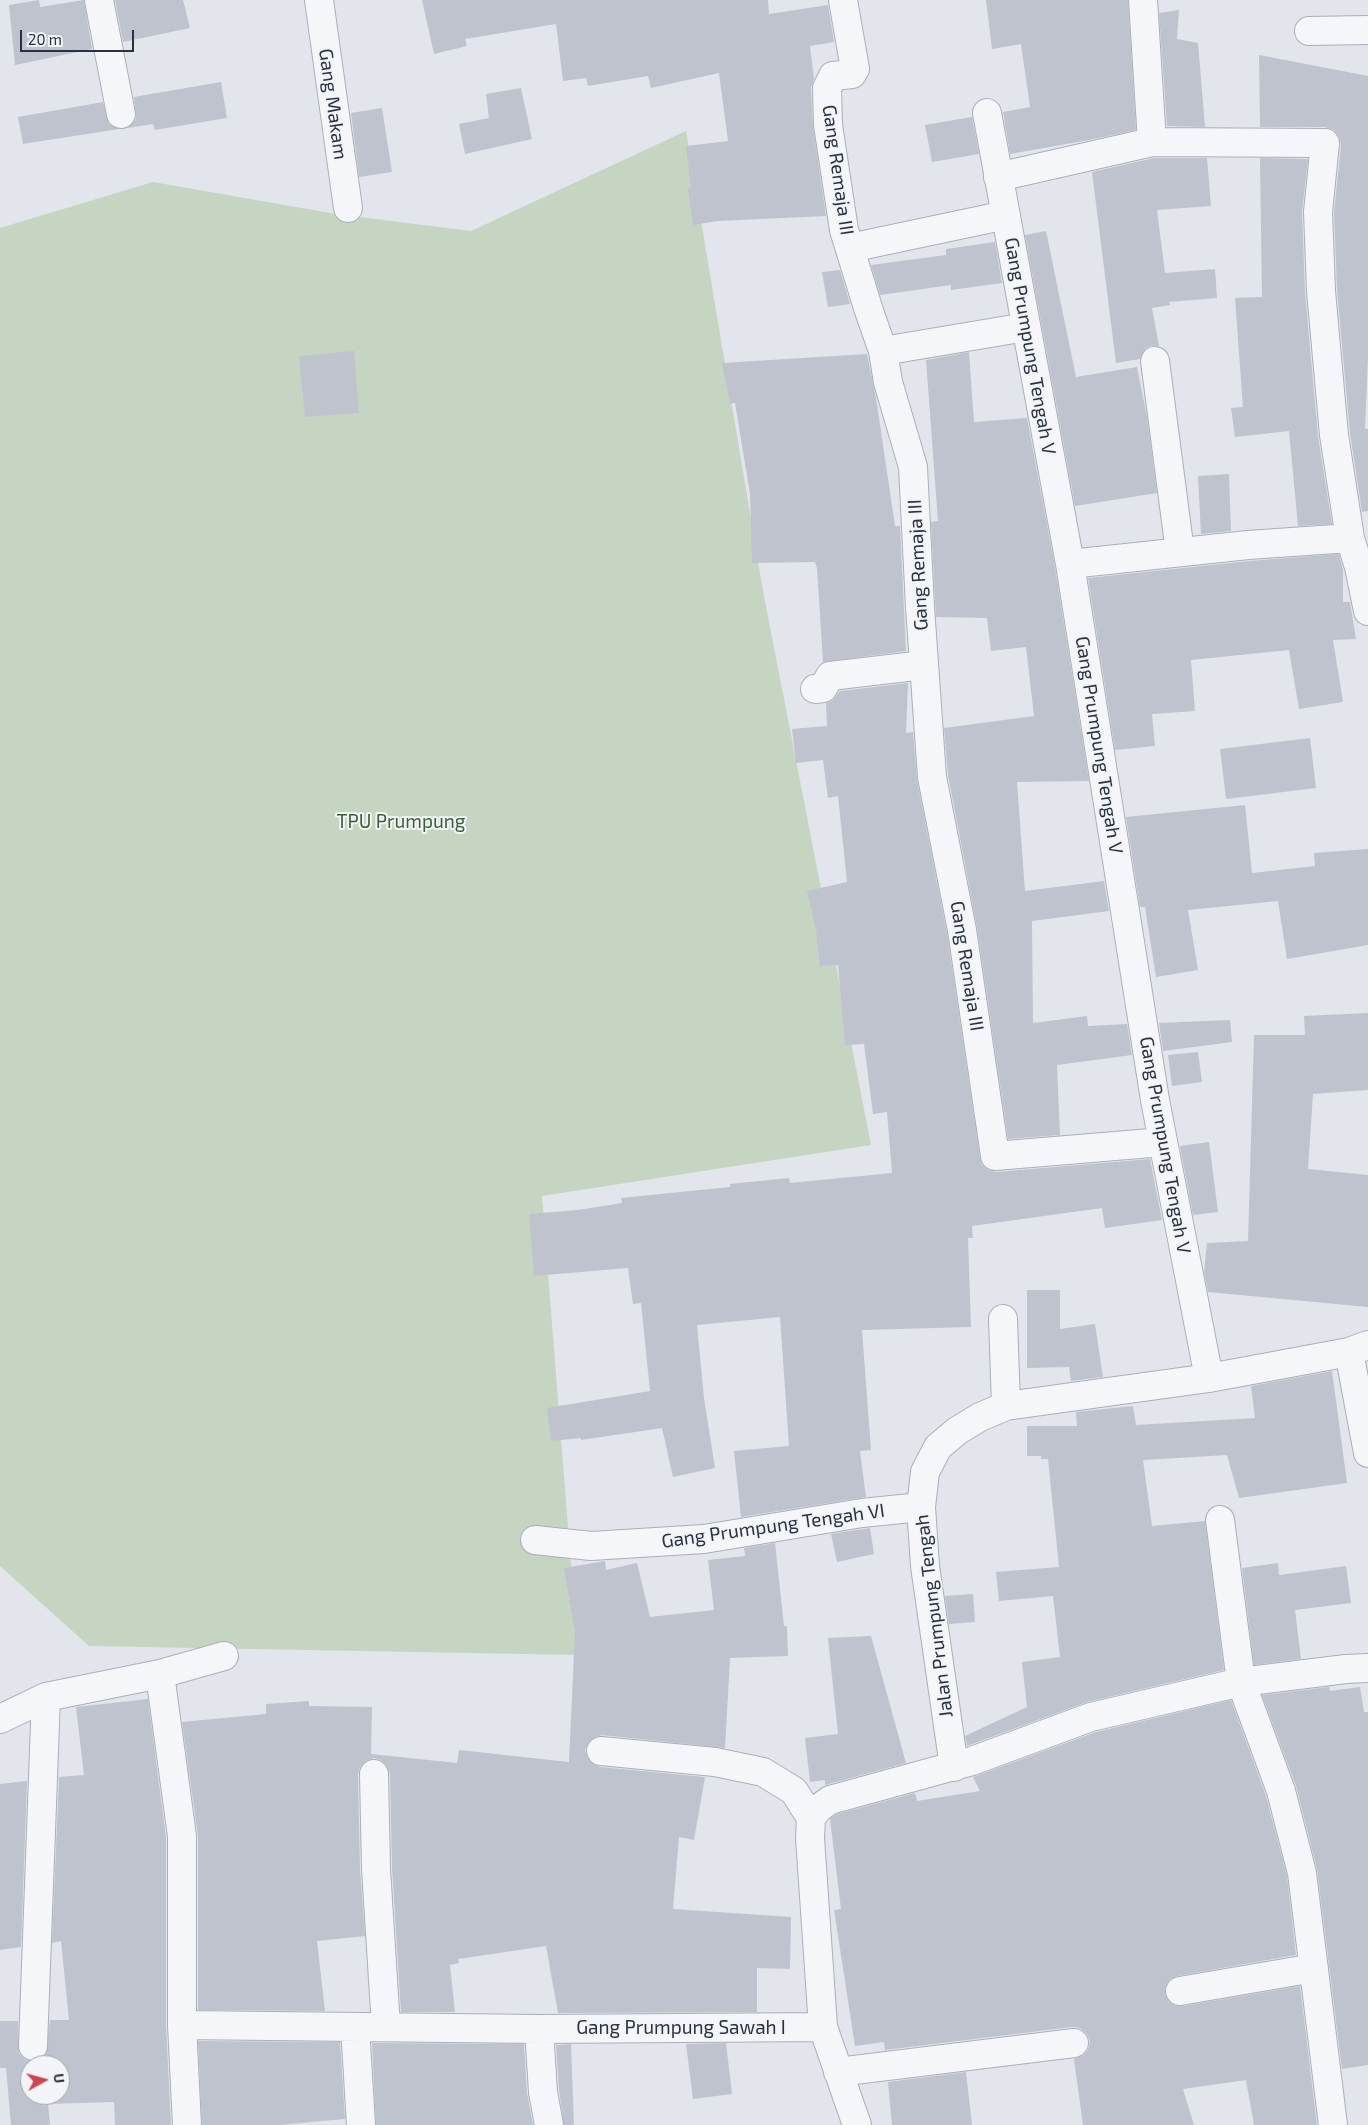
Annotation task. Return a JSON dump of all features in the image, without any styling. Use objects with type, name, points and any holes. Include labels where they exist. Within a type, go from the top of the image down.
[{"type":"street","points":[[99,0],[121,114]]},
{"type":"street","name":"Gang Makam","points":[[319,0],[348,208]]},
{"type":"street","name":"Gang Remaja III","points":[[843,0],[855,69],[852,74],[833,76],[827,88],[828,125],[843,221],[883,351],[888,382],[913,467],[932,776],[962,930],[995,1156],[1163,1142]]},
{"type":"street","points":[[1143,0],[1152,142]]},
{"type":"street","points":[[1309,31],[1368,30]]},
{"type":"street","name":"Gang Prumpung Tengah V","points":[[987,113],[1070,564],[1155,1100],[1209,1378]]},
{"type":"street","points":[[998,177],[1152,142],[1325,142],[1318,212],[1321,290],[1334,435],[1355,525],[1359,567],[1368,611]]},
{"type":"street","points":[[850,248],[1006,215]]},
{"type":"street","points":[[883,351],[1026,327]]},
{"type":"street","points":[[1155,361],[1180,552]]},
{"type":"street","points":[[1070,564],[1248,545],[1355,525]]},
{"type":"street","points":[[815,688],[823,688],[830,676],[924,665]]},
{"type":"street","points":[[1003,1319],[1006,1406]]},
{"type":"street","points":[[1358,1348],[1368,1453]]},
{"type":"street","name":"Jalan Prumpung Tengah","points":[[954,1767],[925,1566],[921,1507],[926,1472],[938,1447],[957,1431],[980,1417],[1006,1406],[1209,1378],[1358,1348]]},
{"type":"street","name":"Gang Prumpung Tengah VI","points":[[535,1540],[592,1546],[704,1539],[862,1513],[921,1507]]},
{"type":"street","points":[[1220,1520],[1241,1682],[1280,1791],[1302,1873],[1333,2125]]},
{"type":"street","points":[[0,1719],[46,1697],[160,1674],[224,1656]]},
{"type":"street","points":[[811,1818],[819,1808],[830,1800],[954,1767],[1091,1717],[1241,1682],[1368,1668]]},
{"type":"street","points":[[160,1674],[182,1836],[182,2025],[187,2125]]},
{"type":"street","points":[[33,2046],[46,1697]]},
{"type":"street","points":[[601,1751],[715,1762],[763,1772],[794,1791],[811,1818],[810,1838],[823,2027],[857,2125]]},
{"type":"street","points":[[374,1774],[376,1869],[386,2027]]},
{"type":"street","points":[[1180,1991],[1314,1968]]},
{"type":"street","name":"Gang Prumpung Sawah I","points":[[182,2025],[539,2029],[823,2027]]},
{"type":"street","points":[[355,2027],[361,2125]]},
{"type":"street","points":[[539,2029],[543,2092],[549,2125]]},
{"type":"street","points":[[838,2072],[1074,2043]]},
{"type":"green space","name":"TPU Prumpung","points":[[686,131],[763,591],[871,1145],[542,1196],[578,1655],[89,1646],[0,1566],[0,228],[153,182],[336,214],[471,231]]},
{"type":"building","points":[[39,0],[40,7],[84,0],[92,49],[15,65],[9,5]]},
{"type":"building","points":[[115,0],[183,0],[190,28],[123,42]]},
{"type":"building","points":[[422,0],[768,0],[769,14],[828,5],[834,42],[810,46],[814,79],[811,88],[813,127],[826,216],[718,221],[693,225],[688,188],[691,187],[686,146],[728,141],[719,73],[651,88],[648,76],[588,86],[586,78],[563,81],[556,24],[465,39],[467,46],[434,54]]},
{"type":"building","points":[[986,0],[1128,0],[1136,130],[1010,154],[1003,112],[1030,107],[1021,44],[992,49]]},
{"type":"building","points":[[1179,10],[1177,39],[1198,43],[1205,127],[1167,126],[1159,13]]},
{"type":"building","points":[[1259,55],[1368,76],[1368,357],[1365,429],[1368,429],[1368,511],[1362,512],[1350,433],[1337,290],[1334,212],[1341,145],[1339,137],[1334,130],[1325,127],[1260,127]]},
{"type":"building","points":[[221,82],[227,118],[155,130],[153,124],[128,128],[136,119],[134,97]]},
{"type":"building","points":[[521,88],[532,139],[465,154],[459,124],[489,118],[486,94]]},
{"type":"building","points":[[103,102],[109,124],[119,129],[23,144],[18,117]]},
{"type":"building","points":[[382,108],[392,172],[359,177],[351,113]]},
{"type":"building","points":[[972,117],[979,154],[932,162],[925,125]]},
{"type":"building","points":[[1154,158],[1207,158],[1211,206],[1157,210],[1165,273],[1215,269],[1217,298],[1169,302],[1170,305],[1152,308],[1159,346],[1146,348],[1140,359],[1116,363],[1092,172]]},
{"type":"building","points":[[1260,158],[1308,159],[1302,212],[1305,292],[1318,436],[1332,524],[1298,526],[1289,431],[1235,437],[1231,408],[1243,407],[1235,298],[1262,297]]},
{"type":"building","points":[[1046,231],[1076,377],[1137,367],[1147,417],[1157,493],[1075,506],[1025,235]]},
{"type":"building","points":[[995,242],[1002,283],[951,290],[951,285],[880,295],[871,265],[946,255],[946,249]]},
{"type":"building","points":[[840,270],[850,304],[828,307],[822,272]]},
{"type":"building","points":[[354,351],[359,413],[305,417],[299,356]]},
{"type":"building","points":[[969,352],[974,422],[1027,418],[1055,567],[1089,781],[1017,782],[1025,891],[1104,881],[1109,911],[1032,921],[1033,1023],[1087,1016],[1088,1026],[1127,1024],[1132,1055],[1057,1065],[1060,1135],[1008,1139],[977,927],[948,775],[944,728],[1034,716],[1026,647],[991,651],[987,618],[936,617],[931,522],[938,521],[926,360]]},
{"type":"building","points":[[867,354],[876,398],[895,526],[900,526],[906,651],[823,662],[817,568],[815,562],[752,563],[750,494],[735,403],[730,404],[722,363]]},
{"type":"building","points":[[1229,474],[1231,531],[1201,534],[1198,476]]},
{"type":"building","points":[[1339,554],[1343,570],[1343,602],[1350,602],[1356,639],[1333,640],[1343,702],[1299,709],[1289,650],[1191,660],[1195,711],[1152,714],[1155,746],[1115,750],[1088,578],[1249,561]]},
{"type":"building","points":[[908,683],[906,733],[913,732],[917,780],[947,933],[982,1165],[988,1170],[996,1172],[1150,1159],[1162,1220],[1105,1228],[1102,1208],[972,1226],[973,1238],[968,1238],[971,1327],[862,1330],[871,1450],[860,1451],[866,1497],[741,1517],[734,1451],[789,1446],[780,1317],[697,1325],[704,1398],[715,1468],[673,1477],[662,1428],[581,1440],[581,1438],[551,1441],[547,1408],[650,1391],[641,1303],[633,1304],[628,1268],[534,1276],[529,1214],[578,1210],[622,1203],[621,1198],[730,1187],[730,1184],[789,1178],[790,1183],[892,1173],[887,1112],[873,1114],[864,1044],[845,1045],[838,965],[820,966],[816,930],[807,891],[847,882],[838,796],[828,798],[823,760],[796,763],[792,729],[827,726],[826,703],[832,701],[840,691]]},
{"type":"building","points":[[1310,738],[1316,788],[1226,799],[1220,749]]},
{"type":"building","points":[[1245,805],[1252,873],[1315,866],[1314,853],[1368,849],[1368,945],[1287,959],[1278,901],[1188,910],[1198,970],[1156,977],[1145,907],[1140,907],[1126,817]]},
{"type":"building","points":[[1368,1013],[1368,1090],[1313,1094],[1308,1169],[1368,1175],[1368,1307],[1208,1292],[1204,1272],[1207,1243],[1248,1241],[1254,1035],[1305,1035],[1304,1016]]},
{"type":"building","points":[[1230,1020],[1232,1042],[1163,1051],[1159,1023]]},
{"type":"building","points":[[1198,1052],[1202,1082],[1172,1086],[1168,1055]]},
{"type":"building","points":[[1209,1142],[1218,1212],[1193,1215],[1180,1146]]},
{"type":"building","points":[[1027,1290],[1060,1290],[1060,1329],[1095,1324],[1103,1377],[1071,1381],[1069,1367],[1027,1368]]},
{"type":"building","points":[[1332,1371],[1347,1483],[1239,1498],[1227,1455],[1143,1460],[1152,1526],[1205,1521],[1224,1670],[1087,1702],[967,1746],[965,1736],[1027,1707],[1022,1662],[1060,1657],[1053,1596],[999,1601],[996,1572],[1059,1567],[1048,1459],[1041,1459],[1041,1456],[1027,1456],[1027,1426],[1077,1426],[1076,1412],[1133,1406],[1136,1425],[1255,1418],[1251,1386]]},
{"type":"building","points":[[870,1528],[874,1554],[837,1562],[831,1534]]},
{"type":"building","points":[[775,1543],[784,1626],[787,1626],[788,1656],[730,1658],[725,1748],[602,1735],[595,1737],[589,1742],[585,1750],[587,1757],[592,1763],[600,1767],[705,1777],[694,1840],[679,1837],[673,1909],[791,1917],[790,1969],[757,1968],[757,2012],[558,2013],[546,1946],[458,1959],[459,1963],[450,1965],[455,2012],[401,2012],[392,1868],[390,1774],[387,1766],[381,1760],[374,1758],[366,1761],[360,1767],[358,1774],[360,1869],[365,1936],[317,1941],[325,2011],[198,2010],[198,1836],[182,1722],[266,1714],[266,1704],[309,1701],[309,1706],[372,1707],[371,1754],[457,1763],[459,1750],[569,1762],[575,1632],[564,1568],[605,1561],[606,1570],[637,1563],[650,1617],[714,1610],[708,1560],[745,1556],[744,1548]]},
{"type":"building","points":[[1278,1563],[1279,1575],[1346,1566],[1351,1603],[1295,1610],[1301,1659],[1254,1665],[1242,1568]]},
{"type":"building","points":[[973,1594],[975,1622],[949,1624],[945,1596]]},
{"type":"building","points":[[871,1636],[906,1763],[825,1785],[825,1780],[810,1782],[805,1738],[838,1734],[828,1638]]},
{"type":"building","points":[[1329,1687],[1330,1691],[1360,1687],[1364,1712],[1368,1712],[1368,2065],[1342,2069],[1317,1869],[1296,1786],[1262,1695]]},
{"type":"building","points":[[148,1699],[166,1837],[166,2025],[171,2125],[115,2125],[114,2102],[70,2103],[70,2055],[45,2055],[50,2020],[69,2020],[61,1941],[52,1943],[59,1777],[84,1775],[76,1707]]},
{"type":"building","points":[[1231,1700],[1266,1796],[1287,1876],[1296,1955],[1177,1976],[1170,1979],[1166,1985],[1165,1994],[1168,2001],[1174,2005],[1183,2006],[1300,1986],[1317,2125],[1254,2125],[1246,2080],[1183,2089],[1194,2125],[1083,2125],[1074,2059],[1084,2055],[1088,2050],[1090,2042],[1087,2034],[1080,2028],[1072,2027],[885,2050],[884,2042],[855,2046],[834,1910],[841,1909],[830,1819],[837,1814],[915,1793],[917,1801],[980,1791],[973,1777],[1096,1732]]},
{"type":"building","points":[[27,1781],[21,1947],[0,1950],[0,1784]]},
{"type":"building","points":[[0,2021],[18,2021],[19,2053],[21,2055],[20,2105],[48,2105],[50,2125],[11,2125],[6,2068],[0,2068]]},
{"type":"building","points":[[198,2041],[340,2042],[345,2119],[279,2125],[202,2125]]},
{"type":"building","points":[[372,2043],[524,2044],[527,2093],[533,2125],[376,2125]]},
{"type":"building","points":[[726,2043],[732,2094],[693,2099],[686,2044]]},
{"type":"building","points":[[571,2044],[574,2125],[564,2125],[556,2045]]},
{"type":"building","points":[[966,2072],[972,2125],[892,2125],[888,2082]]}]
